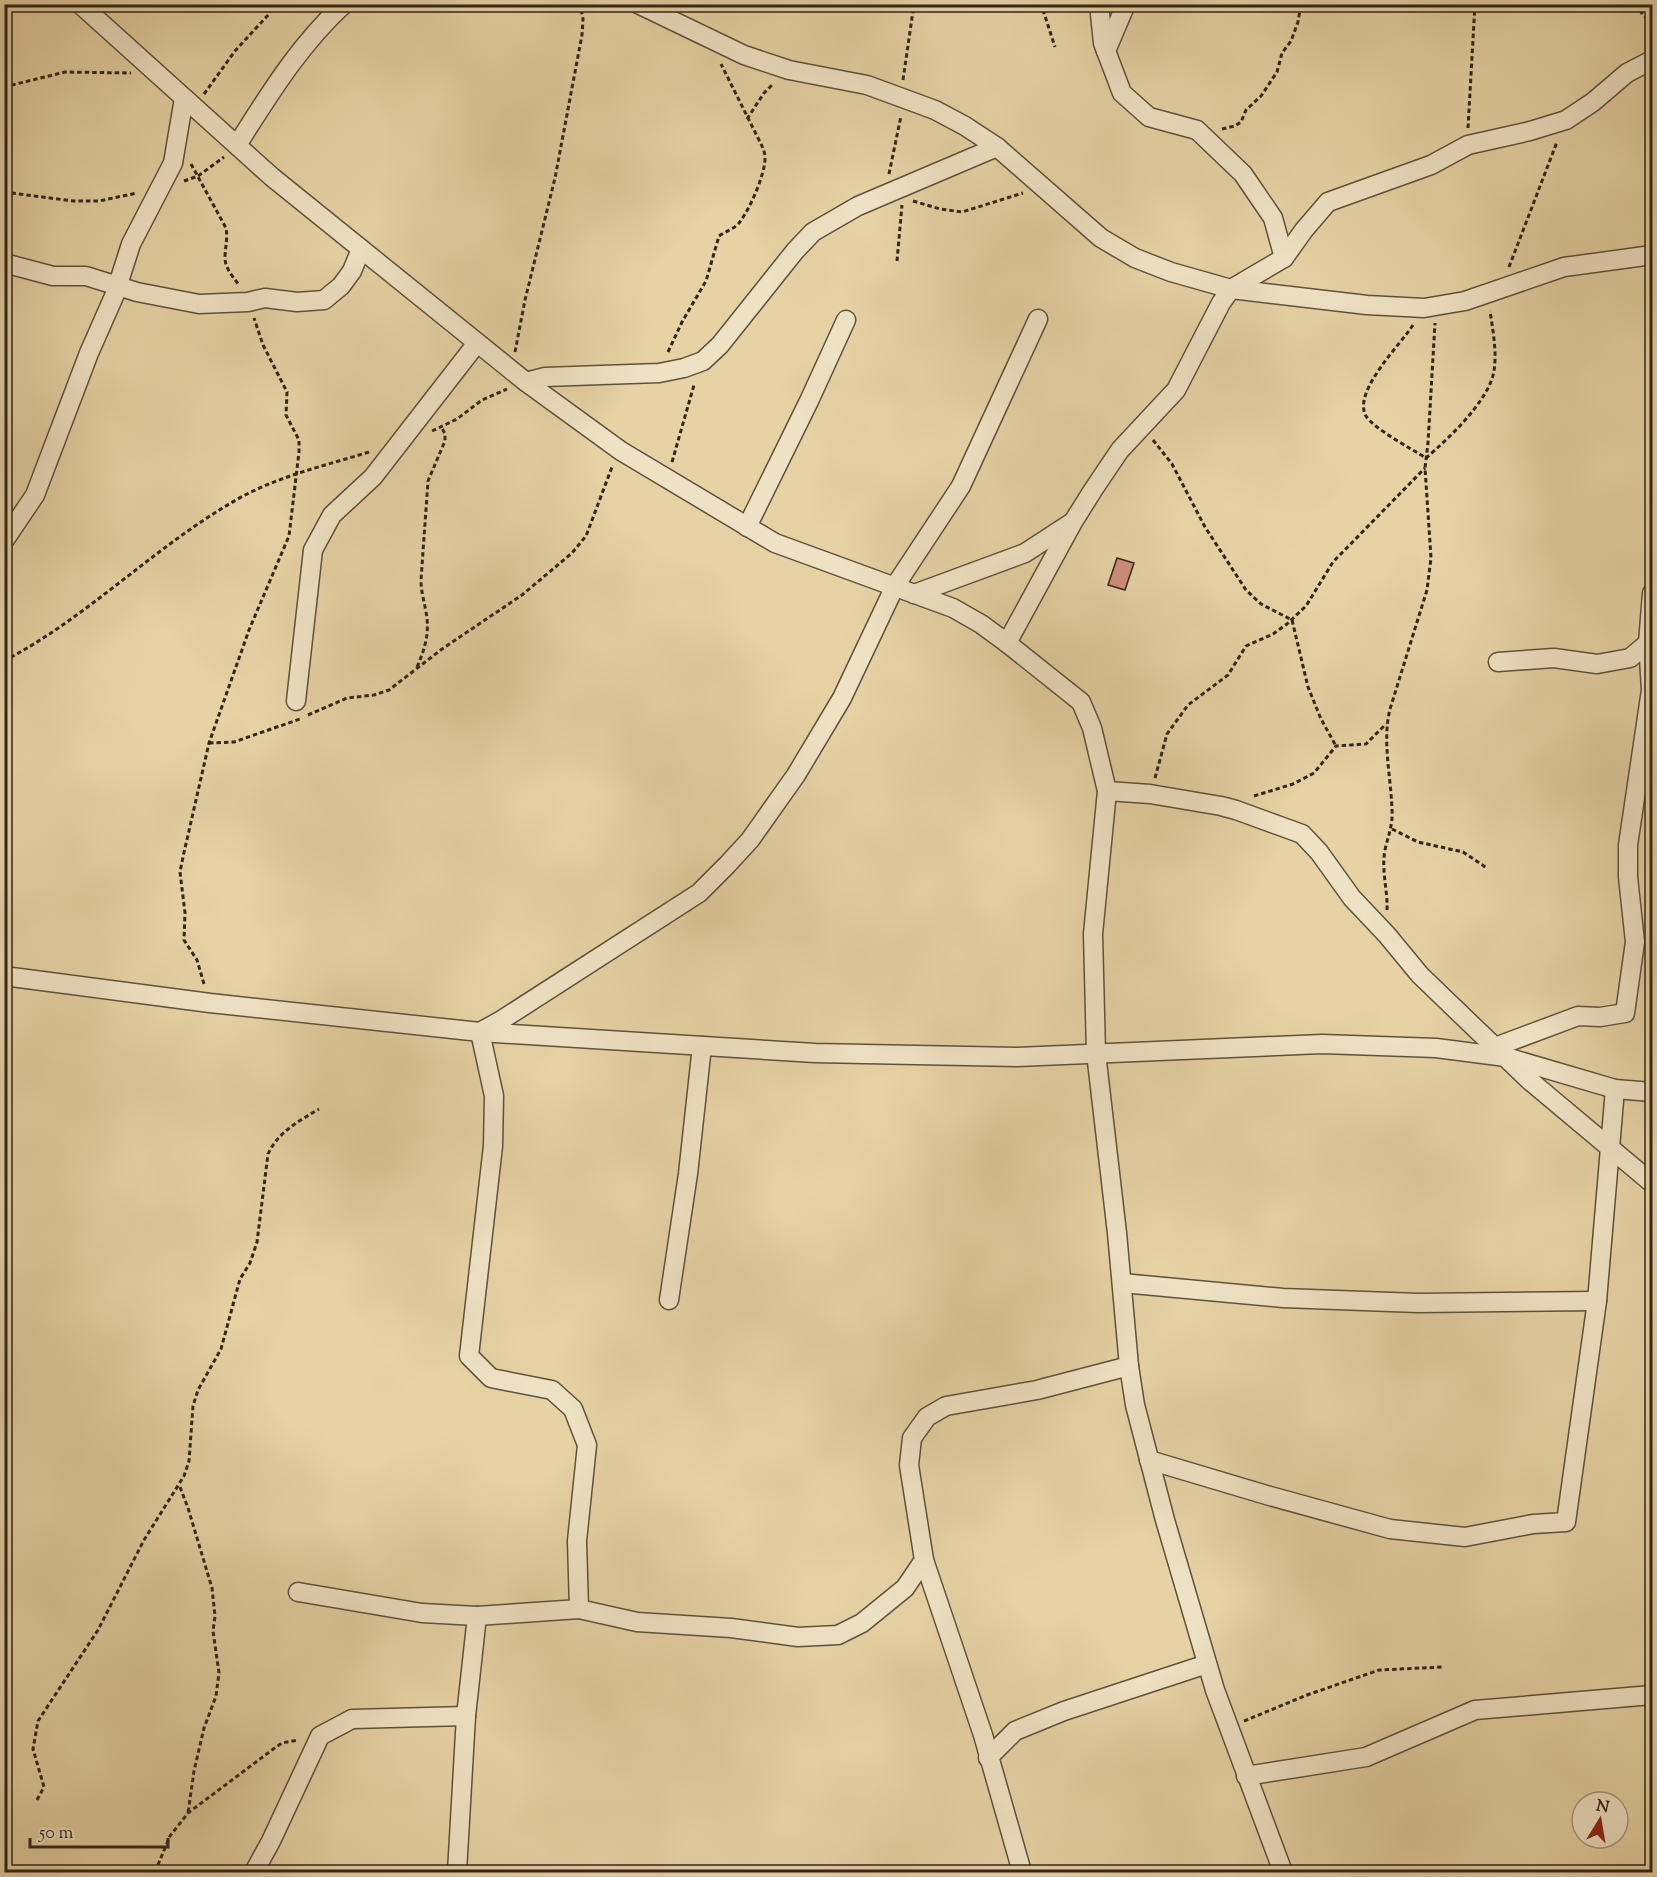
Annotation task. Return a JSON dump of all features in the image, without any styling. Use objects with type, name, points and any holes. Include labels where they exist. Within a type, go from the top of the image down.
[{"type":"street","points":[[80,4],[273,177],[519,377],[621,452],[775,543],[953,608],[981,624],[1007,643],[1081,702],[1092,728],[1107,791],[1093,934],[1096,1053],[1135,1405],[1207,1664],[1246,1776],[1283,1872]]},
{"type":"street","points":[[237,145],[297,54],[344,4]]},
{"type":"street","points":[[638,4],[744,55],[789,70],[867,85],[935,110],[997,147],[1101,238],[1135,258],[1171,272],[1232,289],[1367,305],[1430,307],[1465,301],[1564,267],[1653,255]]},
{"type":"street","points":[[1099,4],[1103,43],[1122,93],[1149,117],[1197,130],[1243,174],[1273,218],[1284,258]]},
{"type":"street","points":[[1106,51],[1126,4]]},
{"type":"street","points":[[1007,643],[1073,522],[1120,450],[1176,390],[1221,303],[1232,289],[1284,258],[1328,202],[1431,165],[1468,145],[1566,120],[1593,102],[1626,73],[1653,60]]},
{"type":"street","points":[[4,542],[35,495],[89,353],[118,286],[131,244],[174,163],[189,103]]},
{"type":"street","points":[[519,377],[659,373],[703,361],[720,345],[795,251],[813,232],[858,206],[892,196],[997,147]]},
{"type":"street","points":[[4,263],[53,276],[86,276],[118,286],[199,304],[248,302],[265,298],[297,302],[324,300],[341,286],[352,272],[361,249]]},
{"type":"street","points":[[480,1032],[699,893],[750,840],[796,775],[842,698],[872,639],[895,586],[961,486],[1038,319]]},
{"type":"street","points":[[747,527],[846,320]]},
{"type":"street","points":[[296,701],[313,550],[332,515],[373,477],[477,342]]},
{"type":"street","points":[[914,594],[1025,552],[1073,522]]},
{"type":"street","points":[[1501,1052],[1578,1016],[1600,1017],[1625,1013],[1635,942],[1628,877],[1628,845],[1651,690],[1648,643],[1653,593]]},
{"type":"street","points":[[1498,662],[1554,658],[1597,664],[1630,658],[1648,643]]},
{"type":"street","points":[[1107,791],[1150,794],[1236,810],[1302,834],[1319,852],[1352,898],[1420,975],[1529,1080],[1653,1183]]},
{"type":"street","points":[[4,976],[210,1003],[480,1032],[815,1053],[1017,1057],[1322,1044],[1501,1052],[1615,1089],[1653,1092]]},
{"type":"street","points":[[480,1032],[494,1096],[494,1146],[469,1356],[491,1378],[552,1390],[573,1409],[587,1445],[577,1541],[579,1609]]},
{"type":"street","points":[[669,1300],[688,1174],[702,1046]]},
{"type":"street","points":[[1149,1460],[1390,1529],[1465,1537],[1533,1524],[1566,1522],[1597,1300],[1615,1089]]},
{"type":"street","points":[[1122,1283],[1283,1298],[1406,1303],[1597,1300]]},
{"type":"street","points":[[1022,1872],[982,1736],[924,1560],[909,1465],[912,1438],[927,1417],[946,1406],[1037,1390],[1129,1366]]},
{"type":"street","points":[[298,1592],[422,1613],[477,1616],[579,1609],[637,1622],[731,1628],[798,1637],[838,1635],[862,1623],[905,1588],[924,1560]]},
{"type":"street","points":[[457,1872],[466,1716],[477,1616]]},
{"type":"street","points":[[988,1758],[1015,1731],[1064,1711],[1207,1664]]},
{"type":"street","points":[[1246,1776],[1366,1757],[1475,1710],[1653,1695]]},
{"type":"street","points":[[254,1872],[320,1736],[352,1719],[466,1716]]},
{"type":"path","points":[[189,103],[269,14],[274,4]]},
{"type":"path","points":[[427,434],[442,428],[519,377],[518,331],[548,209],[582,35],[583,20],[580,4]]},
{"type":"path","points":[[897,261],[892,196],[903,97],[903,74],[914,4]]},
{"type":"path","points":[[1038,4],[1044,13],[1055,47]]},
{"type":"path","points":[[1197,130],[1214,130],[1235,126],[1241,122],[1246,110],[1262,96],[1277,72],[1282,53],[1291,41],[1298,22],[1301,4]]},
{"type":"path","points":[[1468,145],[1470,70],[1476,4]]},
{"type":"path","points":[[1636,4],[1643,15],[1653,22]]},
{"type":"path","points":[[659,373],[674,337],[706,281],[717,240],[719,236],[740,222],[761,178],[765,159],[764,150],[705,38]]},
{"type":"path","points":[[747,119],[764,93],[789,70]]},
{"type":"path","points":[[4,87],[65,72],[120,74],[153,71]]},
{"type":"path","points":[[1426,458],[1456,431],[1491,383],[1496,356],[1494,291],[1566,120]]},
{"type":"path","points":[[198,176],[237,145]]},
{"type":"path","points":[[892,196],[940,209],[962,212],[1042,186]]},
{"type":"path","points":[[4,192],[73,201],[99,201],[161,188]]},
{"type":"path","points":[[1426,458],[1377,427],[1366,416],[1363,408],[1364,399],[1372,381],[1430,307]]},
{"type":"path","points":[[1387,935],[1388,901],[1384,866],[1385,850],[1392,829],[1392,810],[1386,723],[1427,590],[1431,558],[1425,468],[1430,307]]},
{"type":"path","points":[[667,478],[687,402],[703,361]]},
{"type":"path","points":[[1143,426],[1172,464],[1205,527],[1246,590],[1261,604],[1292,620],[1308,687],[1321,719],[1336,746]]},
{"type":"path","points":[[417,668],[428,636],[426,611],[421,595],[421,580],[428,481],[445,441],[442,428]]},
{"type":"path","points":[[4,661],[86,610],[145,563],[214,513],[256,489],[295,474],[399,443]]},
{"type":"path","points":[[210,743],[234,742],[300,719],[335,701],[374,695],[399,684],[442,649],[522,595],[572,553],[586,536],[608,473],[621,452]]},
{"type":"path","points":[[1150,794],[1167,734],[1188,705],[1228,675],[1246,646],[1273,634],[1306,606],[1333,562],[1425,468]]},
{"type":"path","points":[[210,1003],[201,970],[184,940],[180,872],[210,743],[249,630],[289,536],[295,474]]},
{"type":"path","points":[[1251,797],[1293,784],[1314,773],[1336,746],[1366,744],[1386,723]]},
{"type":"path","points":[[1392,829],[1418,842],[1457,850],[1487,868]]},
{"type":"path","points":[[37,1800],[44,1787],[33,1749],[38,1721],[91,1642],[144,1540],[180,1487],[189,1461],[193,1406],[198,1390],[221,1349],[240,1279],[250,1263],[257,1242],[268,1154],[282,1135],[319,1109]]},
{"type":"path","points":[[180,1487],[212,1588],[215,1616],[213,1631],[219,1672],[216,1696],[204,1728],[194,1771],[188,1813]]},
{"type":"path","points":[[1229,1728],[1307,1695],[1378,1670],[1443,1667]]},
{"type":"path","points":[[155,1872],[170,1836],[188,1813],[282,1743],[320,1736]]},
{"type":"building","points":[[1117,558],[1134,563],[1125,590],[1108,585]]}]
